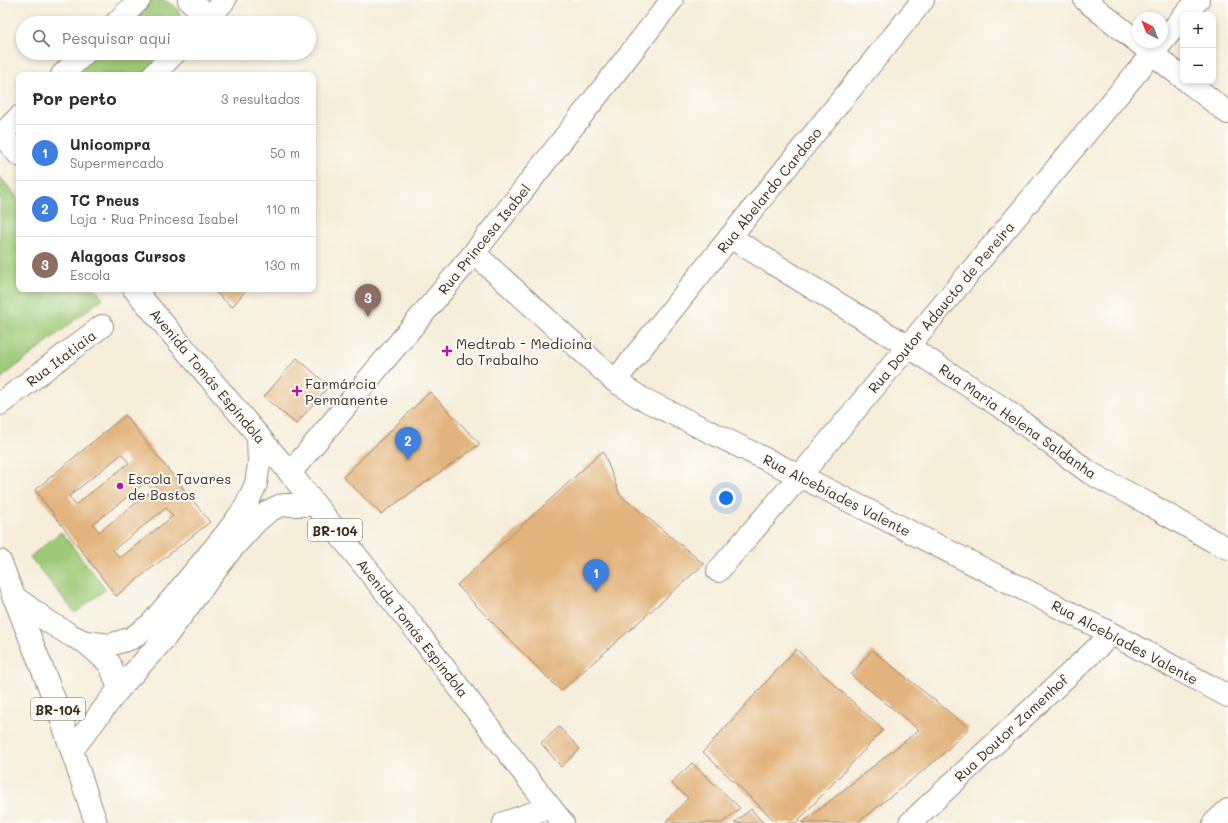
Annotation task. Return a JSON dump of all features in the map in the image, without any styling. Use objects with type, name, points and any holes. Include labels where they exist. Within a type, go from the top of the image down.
[{"type":"main road","points":[[123,16],[139,0]]},
{"type":"main road","points":[[189,0],[203,16]]},
{"type":"main road","points":[[210,16],[226,0]]},
{"type":"main road","name":"Rua Princesa Isabel","points":[[290,473],[474,253],[672,0]]},
{"type":"main road","name":"Rua Abelardo Cardoso","points":[[615,381],[923,0]]},
{"type":"main road","points":[[1085,0],[1132,29]]},
{"type":"main road","name":"Rua Doutor Adaucto de Pereira","points":[[1188,12],[1198,0]]},
{"type":"main road","name":"Rua Doutor Adaucto de Pereira","points":[[1168,35],[1180,21]]},
{"type":"main road","name":"Rua Doutor Adaucto de Pereira","points":[[718,571],[800,476],[1157,48]]},
{"type":"main road","points":[[1160,48],[1180,74]]},
{"type":"main road","points":[[65,72],[78,60]]},
{"type":"main road","points":[[156,72],[167,60]]},
{"type":"main road","points":[[1191,84],[1228,113]]},
{"type":"main road","points":[[16,121],[1,134],[16,152]]},
{"type":"main road","name":"Rua Maria Helena Saldanha","points":[[730,237],[909,346],[1004,408],[1090,473],[1228,548]]},
{"type":"main road","name":"Rua Alcebíades Valente","points":[[474,253],[615,381],[640,398],[800,476],[1112,634],[1228,696]]},
{"type":"main road","name":"Avenida Tomás Espíndola","points":[[137,292],[290,473],[415,629],[528,779],[557,815]]},
{"type":"main road","name":"Rua Itatiaia","points":[[0,404],[102,326]]},
{"type":"main road","points":[[85,642],[110,645],[132,638],[151,624],[225,535],[245,508],[256,484],[259,464],[258,435]]},
{"type":"main road","points":[[72,750],[119,688],[164,639],[230,551],[255,522],[269,511],[279,506],[315,505]]},
{"type":"main road","name":"BR-104","points":[[0,561],[58,709],[96,823]]},
{"type":"main road","points":[[13,596],[49,622],[85,642],[110,664],[119,688]]},
{"type":"main road","name":"Rua Doutor Zamenhof","points":[[910,823],[1112,634]]},
{"type":"main road","points":[[1214,823],[1228,810]]},
{"type":"main road","points":[[504,823],[557,815]]},
{"type":"green space","points":[[147,0],[163,0],[176,7],[181,16],[131,16]]},
{"type":"green space","points":[[87,60],[156,60],[145,72],[75,72]]},
{"type":"green space","points":[[0,177],[16,196],[16,292],[98,292],[103,298],[0,379]]},
{"type":"green space","points":[[61,532],[106,589],[75,613],[30,557]]},
{"type":"building","points":[[215,292],[244,292],[232,307]]},
{"type":"building","name":"Farmárcia Permanente","points":[[297,358],[329,386],[296,424],[264,397]]},
{"type":"building","points":[[430,392],[480,444],[381,514],[343,477]]},
{"type":"building","points":[[125,415],[210,522],[116,596],[35,490]],"holes":[[[122,454],[129,463],[75,505],[69,496]],[[146,482],[153,490],[99,532],[93,524]],[[166,508],[173,516],[120,558],[113,550]]]},
{"type":"building","points":[[603,451],[620,495],[704,564],[561,691],[457,585]]},
{"type":"building","points":[[796,649],[883,730],[796,823],[777,823],[703,752]]},
{"type":"building","points":[[872,650],[969,728],[939,758],[857,823],[802,823],[919,730],[851,675]]},
{"type":"building","points":[[559,727],[580,749],[561,767],[541,743]]},
{"type":"building","points":[[692,763],[740,808],[722,823],[665,823],[688,798],[671,783]]},
{"type":"building","points":[[751,809],[763,823],[734,823]]},
{"type":"place","name":"Alagoas Cursos","points":[[368,317]]},
{"type":"place","name":"Medtrab - Medicina do Trabalho","points":[[447,351]]},
{"type":"place","name":"Farmárcia Permanente","points":[[297,391]]},
{"type":"place","name":"TC Pneus","points":[[408,460]]},
{"type":"place","name":"Escola Tavares de Bastos","points":[[120,486]]},
{"type":"place","name":"Unicompra","points":[[596,592]]}]
